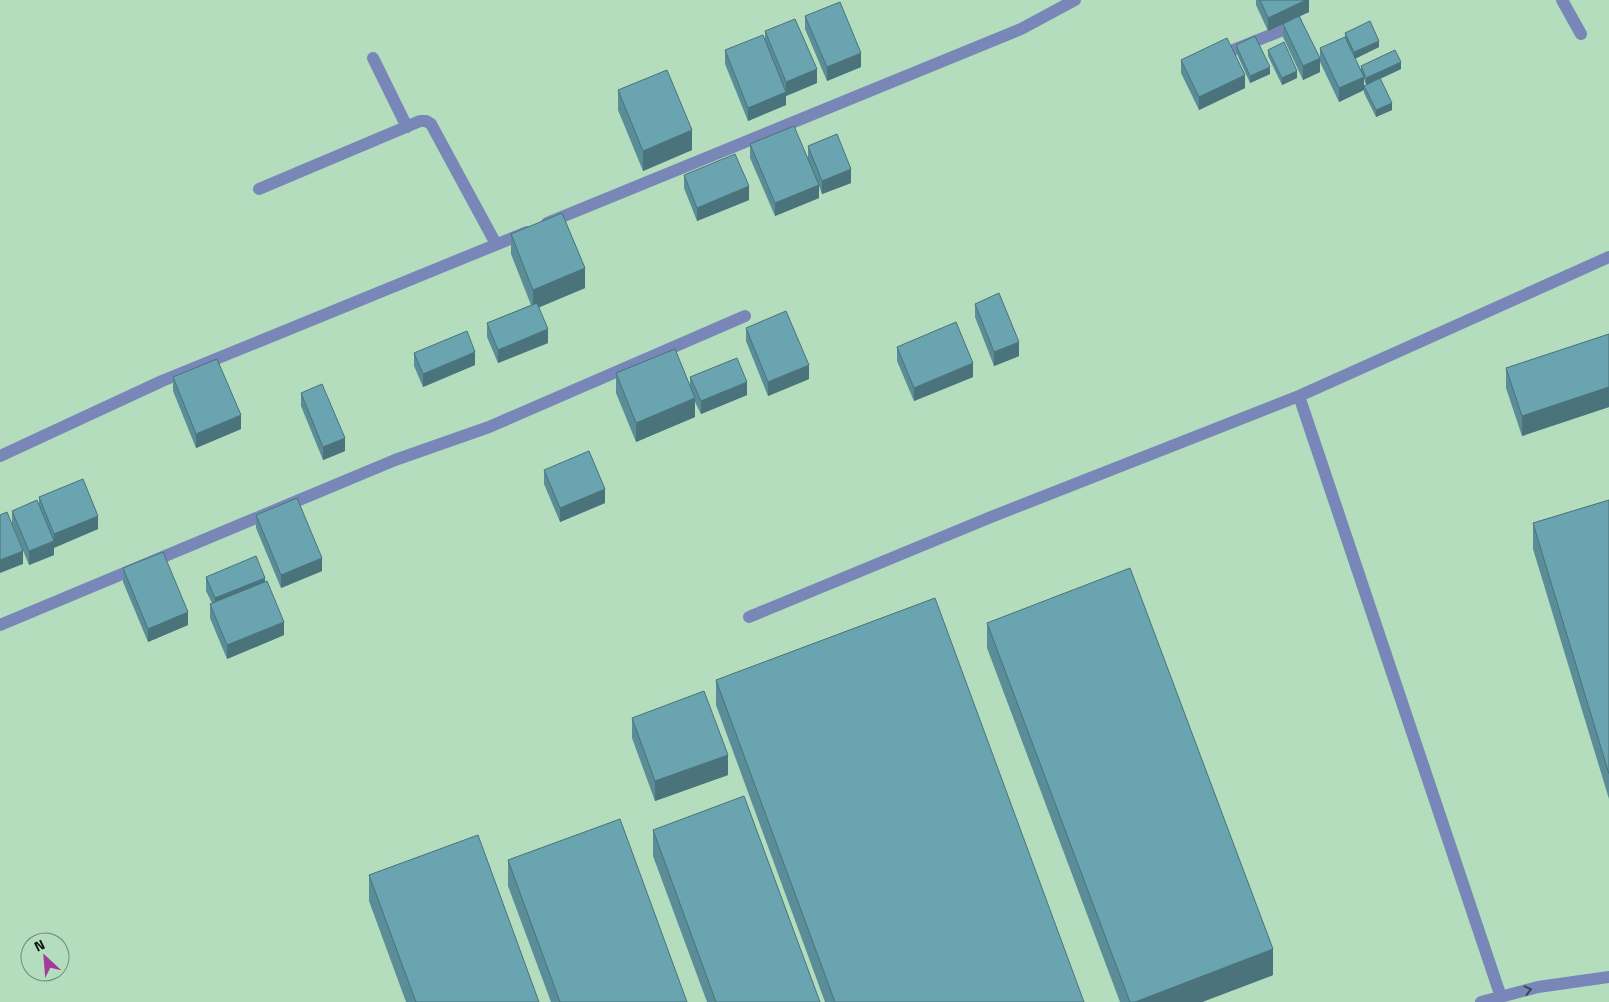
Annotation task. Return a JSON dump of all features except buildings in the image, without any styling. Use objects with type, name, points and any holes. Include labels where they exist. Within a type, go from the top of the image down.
[{"type":"street","points":[[0,456],[162,381],[1021,29],[1075,0]]},
{"type":"street","points":[[1233,50],[1293,26],[1295,22],[1287,0]]},
{"type":"street","points":[[1562,0],[1581,34]]},
{"type":"street","points":[[373,58],[407,127]]},
{"type":"street","points":[[259,189],[420,121],[426,121],[431,124],[496,244]]},
{"type":"street","points":[[749,617],[991,517],[1299,396],[1609,257]]},
{"type":"street","points":[[0,625],[395,460],[489,427],[745,316]]},
{"type":"street","points":[[1299,396],[1501,996]]},
{"type":"street","points":[[1481,1002],[1538,987],[1609,977]]}]
